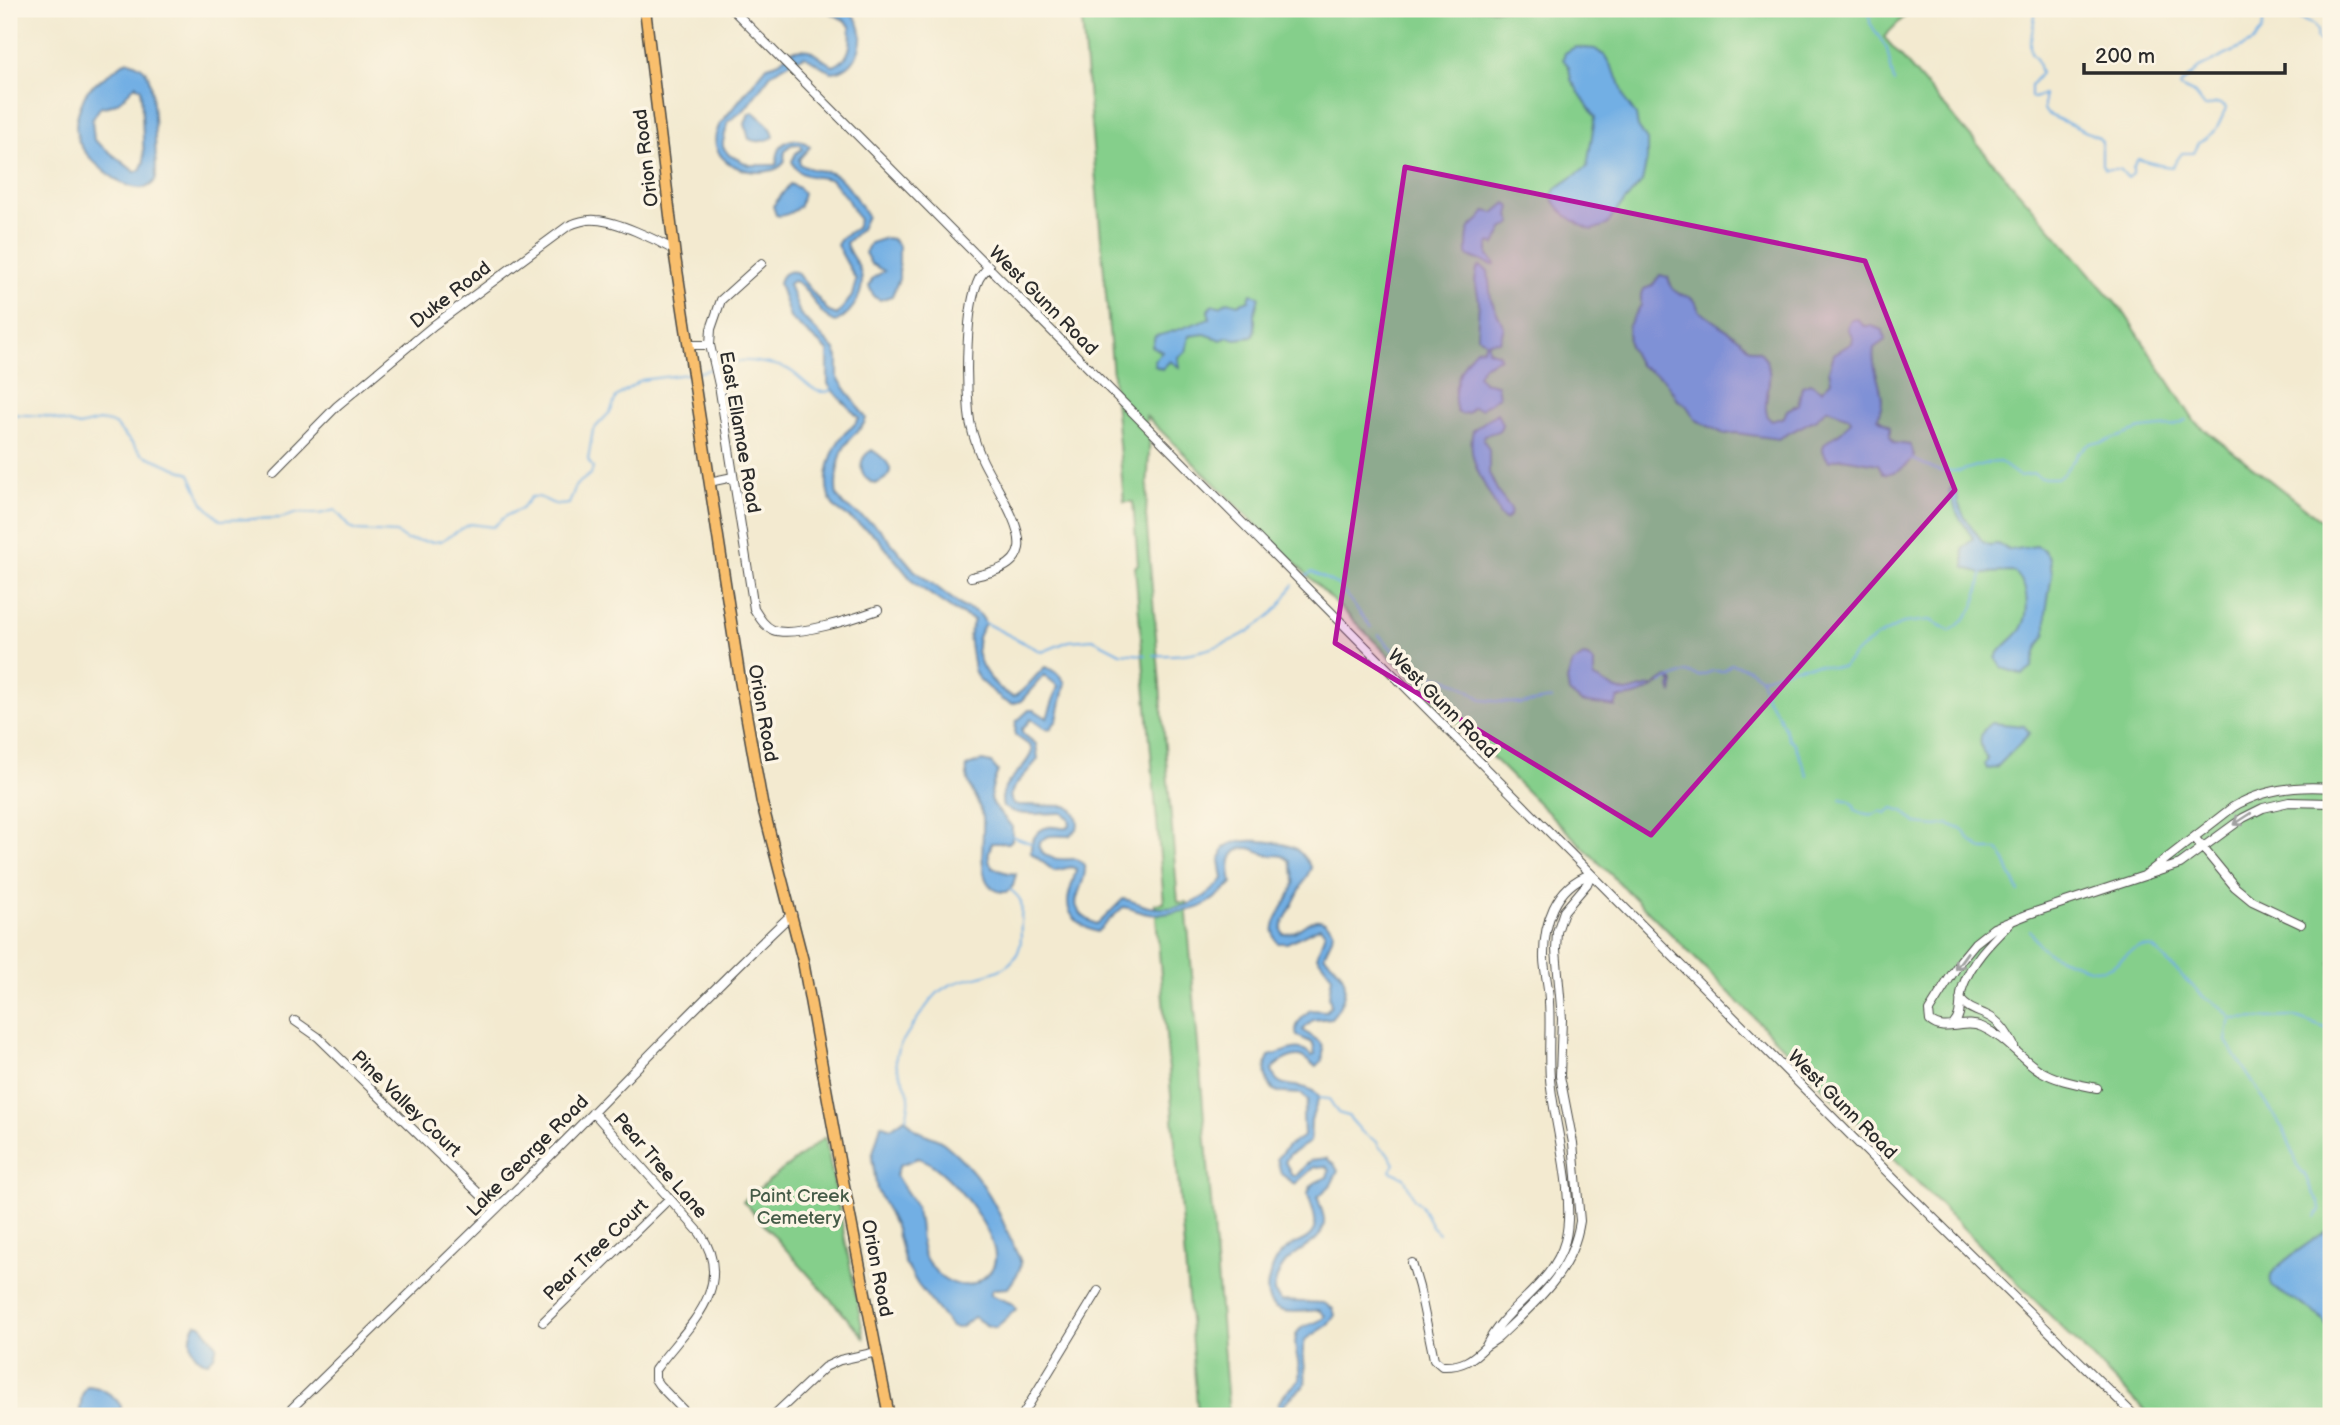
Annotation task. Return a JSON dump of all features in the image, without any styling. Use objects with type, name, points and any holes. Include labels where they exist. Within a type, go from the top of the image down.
[{"type":"main road","name":"Orion Road","points":[[645,9],[674,250],[762,803],[792,914],[814,1013],[834,1136],[889,1416]]},
{"type":"street","name":"West Gunn Road","points":[[732,9],[1909,1194],[2135,1416]]},
{"type":"street","name":"Duke Road","points":[[274,470],[337,406],[420,337],[568,226],[582,221],[609,222],[674,250]]},
{"type":"street","name":"East Ellamae Road","points":[[762,263],[721,300],[711,329],[710,345],[719,384],[754,609],[764,622],[776,631],[787,632],[841,623],[878,610]]},
{"type":"street","points":[[971,577],[993,572],[1007,565],[1017,555],[1020,545],[1012,519],[981,457],[969,414],[971,307],[979,278],[989,267]]},
{"type":"street","points":[[688,345],[710,345]]},
{"type":"street","points":[[709,482],[733,477]]},
{"type":"street","points":[[2144,876],[2240,803],[2278,789],[2306,786],[2331,788]]},
{"type":"street","points":[[2278,789],[2282,803]]},
{"type":"street","points":[[2016,1048],[1980,1026],[1967,1023],[1941,1028],[1929,1018],[1930,1007],[1975,943],[1994,928],[2174,867],[2249,814],[2282,803],[2331,803]]},
{"type":"street","points":[[2194,837],[2235,887],[2252,901],[2301,924]]},
{"type":"street","points":[[1486,1346],[1492,1332],[1534,1291],[1551,1270],[1565,1240],[1568,1216],[1563,1161],[1550,1084],[1551,1024],[1544,960],[1546,928],[1565,889],[1580,877],[1591,874]]},
{"type":"street","points":[[1412,1263],[1434,1359],[1442,1366],[1461,1365],[1473,1359],[1498,1338],[1562,1272],[1574,1244],[1579,1217],[1573,1143],[1563,1098],[1557,932],[1564,911],[1587,884],[1591,874]]},
{"type":"street","points":[[1555,905],[1564,911]]},
{"type":"street","name":"Lake George Road","points":[[284,1416],[670,1036],[735,967],[792,914]]},
{"type":"street","points":[[1954,1024],[1959,1016],[1963,986],[1975,962],[2013,920]]},
{"type":"street","points":[[1960,999],[1970,1009],[1986,1014],[2001,1025],[2016,1048],[2034,1066],[2054,1078],[2097,1088]]},
{"type":"street","name":"Pine Valley Court","points":[[295,1021],[318,1037],[495,1209]]},
{"type":"street","points":[[1550,1066],[1561,1066]]},
{"type":"street","name":"Pear Tree Lane","points":[[593,1112],[706,1243],[713,1268],[707,1300],[699,1315],[655,1370],[655,1379],[659,1385],[689,1416]]},
{"type":"street","name":"Pear Tree Court","points":[[543,1322],[669,1199]]},
{"type":"street","points":[[1568,1216],[1579,1217]]},
{"type":"street","points":[[1022,1416],[1098,1291]]},
{"type":"street","points":[[773,1416],[825,1367],[840,1360],[877,1352]]},
{"type":"highlighted area","points":[[1405,167],[1865,261],[1955,490],[1651,835],[1335,643]]},
{"type":"green space","points":[[1081,9],[1912,9],[1884,37],[2125,314],[2195,422],[2331,528],[2331,1416],[2150,1416],[1662,925],[1146,416],[1146,426],[1150,431],[1146,516],[1178,902],[1186,902],[1229,1416],[1198,1416],[1155,904],[1164,903],[1135,567],[1138,564],[1133,502],[1124,502]]},
{"type":"green space","name":"Paint Creek Cemetery","points":[[825,1137],[864,1337],[743,1201]]},
{"type":"water","points":[[824,9],[841,9],[851,13],[857,21],[861,42],[852,63],[831,72],[805,56],[772,73],[745,109],[728,122],[723,147],[729,155],[749,165],[776,165],[780,148],[787,141],[806,143],[810,147],[799,159],[800,164],[837,176],[867,216],[861,229],[846,243],[859,268],[862,284],[858,299],[843,318],[836,322],[829,318],[804,288],[793,281],[789,284],[800,314],[835,350],[838,357],[838,378],[866,418],[842,452],[837,474],[837,496],[844,505],[879,528],[914,570],[963,607],[981,616],[985,623],[978,638],[978,656],[998,687],[1013,697],[1045,667],[1056,673],[1065,683],[1057,720],[1050,729],[1031,719],[1022,729],[1022,733],[1036,744],[1038,759],[1010,796],[1013,804],[1066,806],[1076,815],[1077,829],[1069,836],[1044,838],[1038,846],[1045,855],[1060,859],[1077,859],[1085,865],[1076,904],[1084,917],[1096,924],[1123,899],[1160,908],[1190,904],[1208,894],[1223,879],[1220,860],[1224,848],[1237,842],[1257,841],[1295,848],[1311,868],[1284,921],[1281,929],[1283,934],[1296,931],[1314,920],[1326,923],[1333,930],[1324,955],[1342,974],[1345,982],[1343,999],[1331,1018],[1313,1020],[1303,1030],[1321,1044],[1322,1061],[1316,1066],[1296,1056],[1280,1062],[1272,1070],[1280,1082],[1307,1088],[1319,1097],[1311,1120],[1310,1142],[1289,1155],[1285,1162],[1292,1175],[1297,1175],[1311,1160],[1326,1158],[1338,1171],[1331,1185],[1318,1197],[1324,1220],[1321,1233],[1283,1266],[1274,1292],[1281,1301],[1324,1303],[1333,1309],[1335,1315],[1328,1325],[1305,1340],[1303,1349],[1306,1382],[1283,1404],[1289,1410],[1315,1416],[1280,1416],[1278,1404],[1299,1379],[1295,1344],[1297,1333],[1325,1316],[1319,1310],[1280,1310],[1273,1306],[1267,1292],[1273,1266],[1282,1253],[1313,1232],[1315,1218],[1309,1190],[1315,1183],[1327,1177],[1329,1171],[1326,1166],[1314,1167],[1295,1184],[1281,1174],[1277,1158],[1288,1146],[1304,1136],[1303,1116],[1308,1101],[1302,1094],[1281,1093],[1273,1089],[1267,1081],[1266,1066],[1269,1056],[1292,1049],[1302,1049],[1312,1056],[1315,1054],[1313,1043],[1297,1036],[1296,1028],[1310,1010],[1326,1011],[1331,1006],[1329,995],[1332,976],[1317,956],[1325,932],[1320,927],[1287,943],[1278,943],[1274,936],[1275,921],[1292,891],[1294,881],[1290,861],[1283,856],[1267,855],[1248,848],[1241,849],[1233,856],[1230,866],[1232,883],[1200,907],[1156,915],[1123,907],[1097,932],[1077,921],[1068,903],[1076,869],[1071,867],[1054,871],[1031,853],[1037,833],[1049,827],[1067,828],[1070,825],[1069,818],[1062,813],[1032,814],[1010,811],[1003,807],[1002,798],[1008,784],[1032,751],[1030,746],[1015,735],[1016,722],[1029,710],[1047,718],[1058,686],[1044,675],[1021,701],[1012,704],[1002,700],[978,678],[974,670],[969,636],[974,620],[953,610],[914,583],[876,536],[835,508],[830,500],[827,474],[832,455],[840,439],[859,418],[828,384],[828,351],[790,318],[779,283],[785,273],[796,272],[829,312],[837,315],[852,296],[856,280],[837,245],[842,237],[856,228],[859,220],[832,180],[808,176],[795,167],[792,161],[802,149],[801,145],[787,148],[785,161],[766,172],[739,168],[727,161],[718,152],[715,139],[720,124],[767,66],[777,63],[791,51],[809,50],[833,66],[844,60],[850,45],[850,26]]},
{"type":"water","points":[[1575,47],[1595,49],[1605,56],[1619,80],[1626,101],[1636,115],[1638,127],[1647,140],[1647,160],[1642,182],[1607,225],[1592,230],[1568,216],[1552,195],[1558,187],[1587,167],[1595,117],[1571,80],[1569,67],[1563,59],[1565,53]]},
{"type":"water","points":[[129,61],[137,64],[147,73],[150,81],[156,179],[148,187],[138,188],[114,178],[92,160],[77,137],[79,110],[87,92]],"holes":[[[136,85],[141,89],[144,162],[140,170],[135,172],[94,140],[92,120],[101,106],[116,103]]]},
{"type":"water","points":[[753,112],[769,126],[774,137],[762,141],[749,139],[745,124],[749,113]]},
{"type":"water","points":[[790,184],[803,193],[800,206],[786,215],[776,215],[773,206]]},
{"type":"water","points":[[1506,203],[1511,207],[1509,216],[1512,223],[1503,229],[1495,245],[1491,242],[1488,245],[1488,256],[1495,264],[1468,255],[1467,238],[1470,228],[1486,211],[1494,213]]},
{"type":"water","points":[[892,239],[899,246],[899,279],[892,296],[880,300],[874,297],[869,286],[873,278],[884,271],[871,264],[865,253],[870,243]]},
{"type":"water","points":[[1480,266],[1488,271],[1491,300],[1504,327],[1500,341],[1488,342],[1488,350],[1499,354],[1500,358],[1483,366],[1478,375],[1483,382],[1497,385],[1499,396],[1481,409],[1473,407],[1468,413],[1461,414],[1457,412],[1455,404],[1458,378],[1470,355],[1476,349],[1483,348],[1486,342],[1477,336],[1479,300],[1475,281]]},
{"type":"water","points":[[1660,275],[1668,277],[1677,293],[1692,298],[1704,314],[1748,347],[1762,354],[1769,372],[1766,408],[1767,416],[1772,421],[1784,417],[1787,410],[1798,404],[1802,386],[1810,383],[1822,390],[1831,381],[1829,370],[1834,354],[1852,343],[1853,337],[1847,328],[1851,320],[1857,319],[1864,326],[1883,330],[1885,340],[1874,348],[1873,355],[1882,400],[1878,418],[1890,427],[1890,437],[1894,443],[1910,445],[1914,456],[1901,469],[1884,474],[1878,464],[1842,458],[1829,461],[1823,450],[1824,445],[1851,421],[1849,417],[1827,409],[1816,419],[1778,439],[1736,433],[1724,434],[1696,420],[1664,379],[1639,365],[1629,346],[1628,327],[1641,305],[1641,294],[1644,289],[1652,286]]},
{"type":"water","points":[[1251,294],[1259,296],[1252,337],[1228,337],[1221,340],[1205,334],[1189,336],[1186,352],[1178,357],[1179,367],[1170,361],[1162,369],[1155,366],[1154,360],[1162,352],[1152,346],[1155,336],[1210,318],[1208,311],[1213,305],[1220,306],[1228,301],[1238,304],[1249,300]]},
{"type":"water","points":[[1497,413],[1502,424],[1500,430],[1484,435],[1483,439],[1489,450],[1489,473],[1499,494],[1511,509],[1510,516],[1505,520],[1500,516],[1479,474],[1471,442],[1473,430]]},
{"type":"water","points":[[872,450],[890,467],[888,476],[875,484],[866,477],[862,468],[863,458]]},
{"type":"water","points":[[1951,488],[1957,495],[1965,518],[1983,542],[1989,545],[1998,544],[2010,550],[2036,546],[2044,550],[2050,558],[2052,574],[2046,612],[2046,633],[2037,649],[2032,668],[2023,675],[2002,668],[1996,658],[2024,623],[2027,607],[2025,590],[2013,572],[1982,573],[1965,568],[1963,549],[1973,538],[1958,515],[1949,492]]},
{"type":"water","points":[[1583,656],[1594,663],[1594,678],[1617,690],[1626,692],[1654,686],[1664,679],[1670,678],[1674,682],[1672,694],[1672,682],[1666,679],[1649,690],[1638,695],[1618,698],[1615,707],[1581,702],[1569,692],[1567,680],[1572,664]]},
{"type":"water","points":[[1991,723],[2024,726],[2030,733],[1996,768],[1987,769],[1985,764],[1988,759],[1980,740],[1983,731]]},
{"type":"water","points":[[982,761],[991,763],[998,771],[991,790],[992,802],[1012,827],[1012,840],[1008,843],[992,843],[989,851],[993,867],[1016,874],[1013,886],[1007,892],[996,890],[985,875],[982,851],[983,818],[967,773],[967,766]]},
{"type":"water","points":[[905,1118],[916,1130],[945,1144],[975,1175],[997,1209],[1020,1266],[1008,1288],[993,1289],[991,1292],[991,1295],[1013,1304],[1016,1309],[996,1328],[974,1317],[961,1327],[951,1327],[918,1285],[905,1263],[896,1229],[877,1190],[872,1157],[881,1124],[891,1128]],"holes":[[[918,1158],[929,1163],[968,1201],[994,1248],[995,1260],[992,1268],[975,1283],[959,1285],[951,1282],[937,1273],[924,1254],[915,1207],[896,1175],[900,1165]]]},
{"type":"water","points":[[2331,1228],[2331,1362],[2330,1337],[2325,1323],[2312,1311],[2271,1286],[2271,1275],[2298,1250]]},
{"type":"water","points":[[196,1324],[201,1325],[217,1345],[214,1356],[208,1362],[198,1357],[192,1347],[191,1335]]},
{"type":"water","points":[[87,1386],[102,1389],[111,1395],[121,1406],[121,1414],[79,1416],[82,1395]]},
{"type":"waterway","points":[[1869,9],[1870,23],[1887,49],[1894,82]]},
{"type":"waterway","points":[[2036,9],[2030,45],[2041,73],[2031,85],[2031,96],[2033,98],[2044,95],[2044,109],[2047,114],[2098,137],[2102,142],[2102,165],[2105,169],[2120,169],[2128,178],[2133,174],[2133,167],[2138,159],[2172,167],[2182,153],[2194,153],[2199,143],[2216,130],[2225,106],[2217,103],[2205,107],[2195,94],[2180,87],[2181,84],[2199,68],[2253,42],[2262,31],[2264,16],[2269,9]]},
{"type":"waterway","points":[[2299,9],[2298,18],[2314,25],[2317,31],[2316,39],[2331,52]]},
{"type":"waterway","points":[[720,367],[741,361],[770,364],[791,371],[813,389],[825,392],[832,390]]},
{"type":"waterway","points":[[696,373],[711,369]]},
{"type":"waterway","points":[[9,414],[44,416],[79,426],[99,421],[109,422],[142,454],[190,474],[203,503],[220,520],[281,518],[297,513],[319,514],[335,510],[357,531],[396,533],[406,540],[433,542],[441,541],[470,524],[493,527],[507,515],[521,509],[531,497],[556,504],[569,504],[576,485],[591,474],[593,468],[588,460],[593,430],[611,411],[616,397],[641,380],[687,374]]},
{"type":"waterway","points":[[1912,459],[1939,471],[1960,471],[2000,462],[2019,476],[2034,474],[2041,478],[2057,478],[2064,473],[2078,453],[2091,443],[2101,443],[2141,429],[2172,426],[2187,420]]},
{"type":"waterway","points":[[1306,576],[1312,572],[1338,585],[1371,627]]},
{"type":"waterway","points":[[1761,678],[1802,666],[1843,667],[1853,655],[1875,638],[1903,623],[1930,620],[1950,631],[1965,619],[1974,606],[1982,573]]},
{"type":"waterway","points":[[1153,655],[1186,654],[1233,640],[1274,612],[1293,585]]},
{"type":"waterway","points":[[985,623],[1042,652],[1069,641],[1093,639],[1120,653],[1145,655]]},
{"type":"waterway","points":[[1379,635],[1414,669],[1458,683],[1483,700],[1521,704],[1552,699]]},
{"type":"waterway","points":[[1661,683],[1686,672],[1699,676],[1713,671],[1724,671],[1731,664],[1749,669],[1761,678],[1766,698],[1778,714],[1789,739],[1794,743],[1808,776]]},
{"type":"waterway","points":[[1840,799],[1850,801],[1855,810],[1864,814],[1880,811],[1886,813],[1893,808],[1903,811],[1917,824],[1948,824],[1963,830],[1970,840],[1983,850],[1998,850],[2019,892]]},
{"type":"waterway","points":[[1012,836],[1031,843]]},
{"type":"waterway","points":[[906,1118],[909,1095],[897,1067],[897,1052],[940,991],[950,985],[998,971],[1015,957],[1021,943],[1021,903],[1018,896],[1008,888]]},
{"type":"waterway","points":[[2030,930],[2048,952],[2092,968],[2105,969],[2133,950],[2153,948],[2205,998],[2221,1007],[2232,1019],[2293,1017],[2331,1030]]},
{"type":"waterway","points":[[2230,1018],[2226,1041],[2285,1132],[2299,1168],[2319,1202],[2320,1210],[2315,1217]]},
{"type":"waterway","points":[[1319,1098],[1329,1099],[1338,1113],[1348,1116],[1362,1132],[1387,1152],[1394,1164],[1390,1171],[1404,1177],[1414,1199],[1439,1233]]}]
